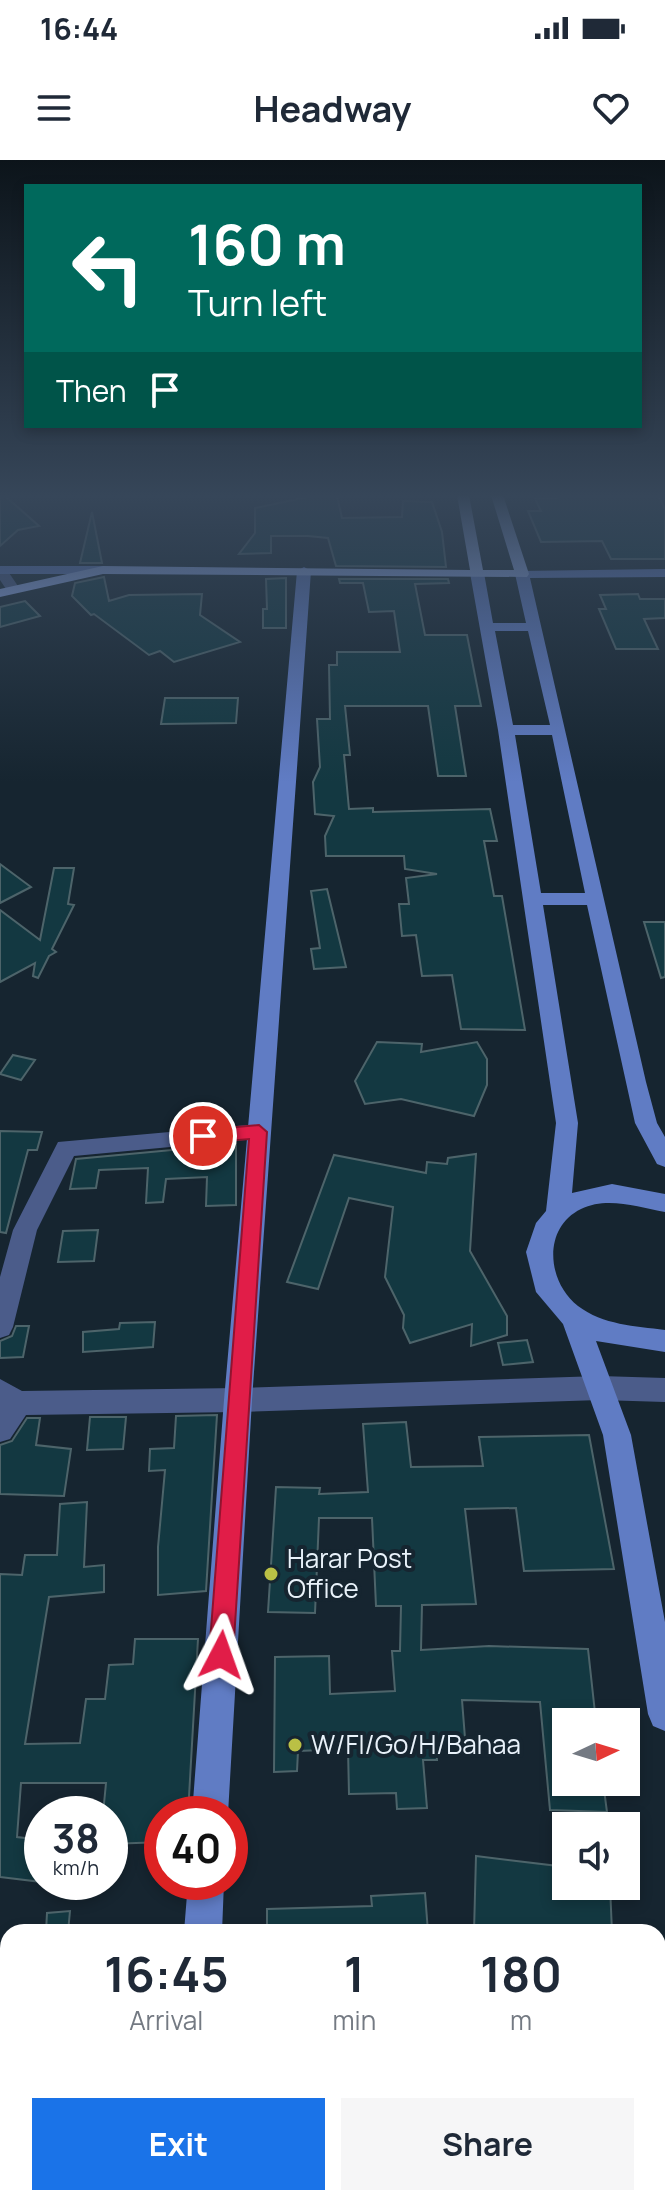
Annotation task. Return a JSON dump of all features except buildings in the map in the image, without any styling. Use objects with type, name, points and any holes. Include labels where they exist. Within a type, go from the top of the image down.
[{"type":"main road","points":[[211,1796],[238,1400],[302,590]]},
{"type":"main road","points":[[480,590],[506,730],[567,1123],[558,1211]]},
{"type":"main road","points":[[526,590],[646,1123],[665,1158]]},
{"type":"main road","points":[[487,627],[534,627]]},
{"type":"main road","points":[[506,730],[559,730]]},
{"type":"main road","points":[[532,899],[595,899]]},
{"type":"main road","points":[[665,1203],[643,1195],[611,1192],[582,1198],[558,1211],[542,1230],[537,1252],[540,1276],[553,1299],[575,1319],[602,1334],[634,1342],[665,1341]]},
{"type":"main road","points":[[575,1319],[617,1435],[664,1705]]},
{"type":"main road","points":[[203,1924],[205,1900]]},
{"type":"street","points":[[0,1327],[25,1230],[66,1148],[259,1132]]},
{"type":"street","points":[[0,1430],[9,1397],[238,1400],[600,1388],[665,1390]]},
{"type":"place","name":"Harar Post Office","points":[[271,1574]]},
{"type":"place","name":"W/FI/Go/H/Bahaa","points":[[295,1745]]},
{"type":"route","points":[[203,1136],[259,1132],[221,1655]]}]
